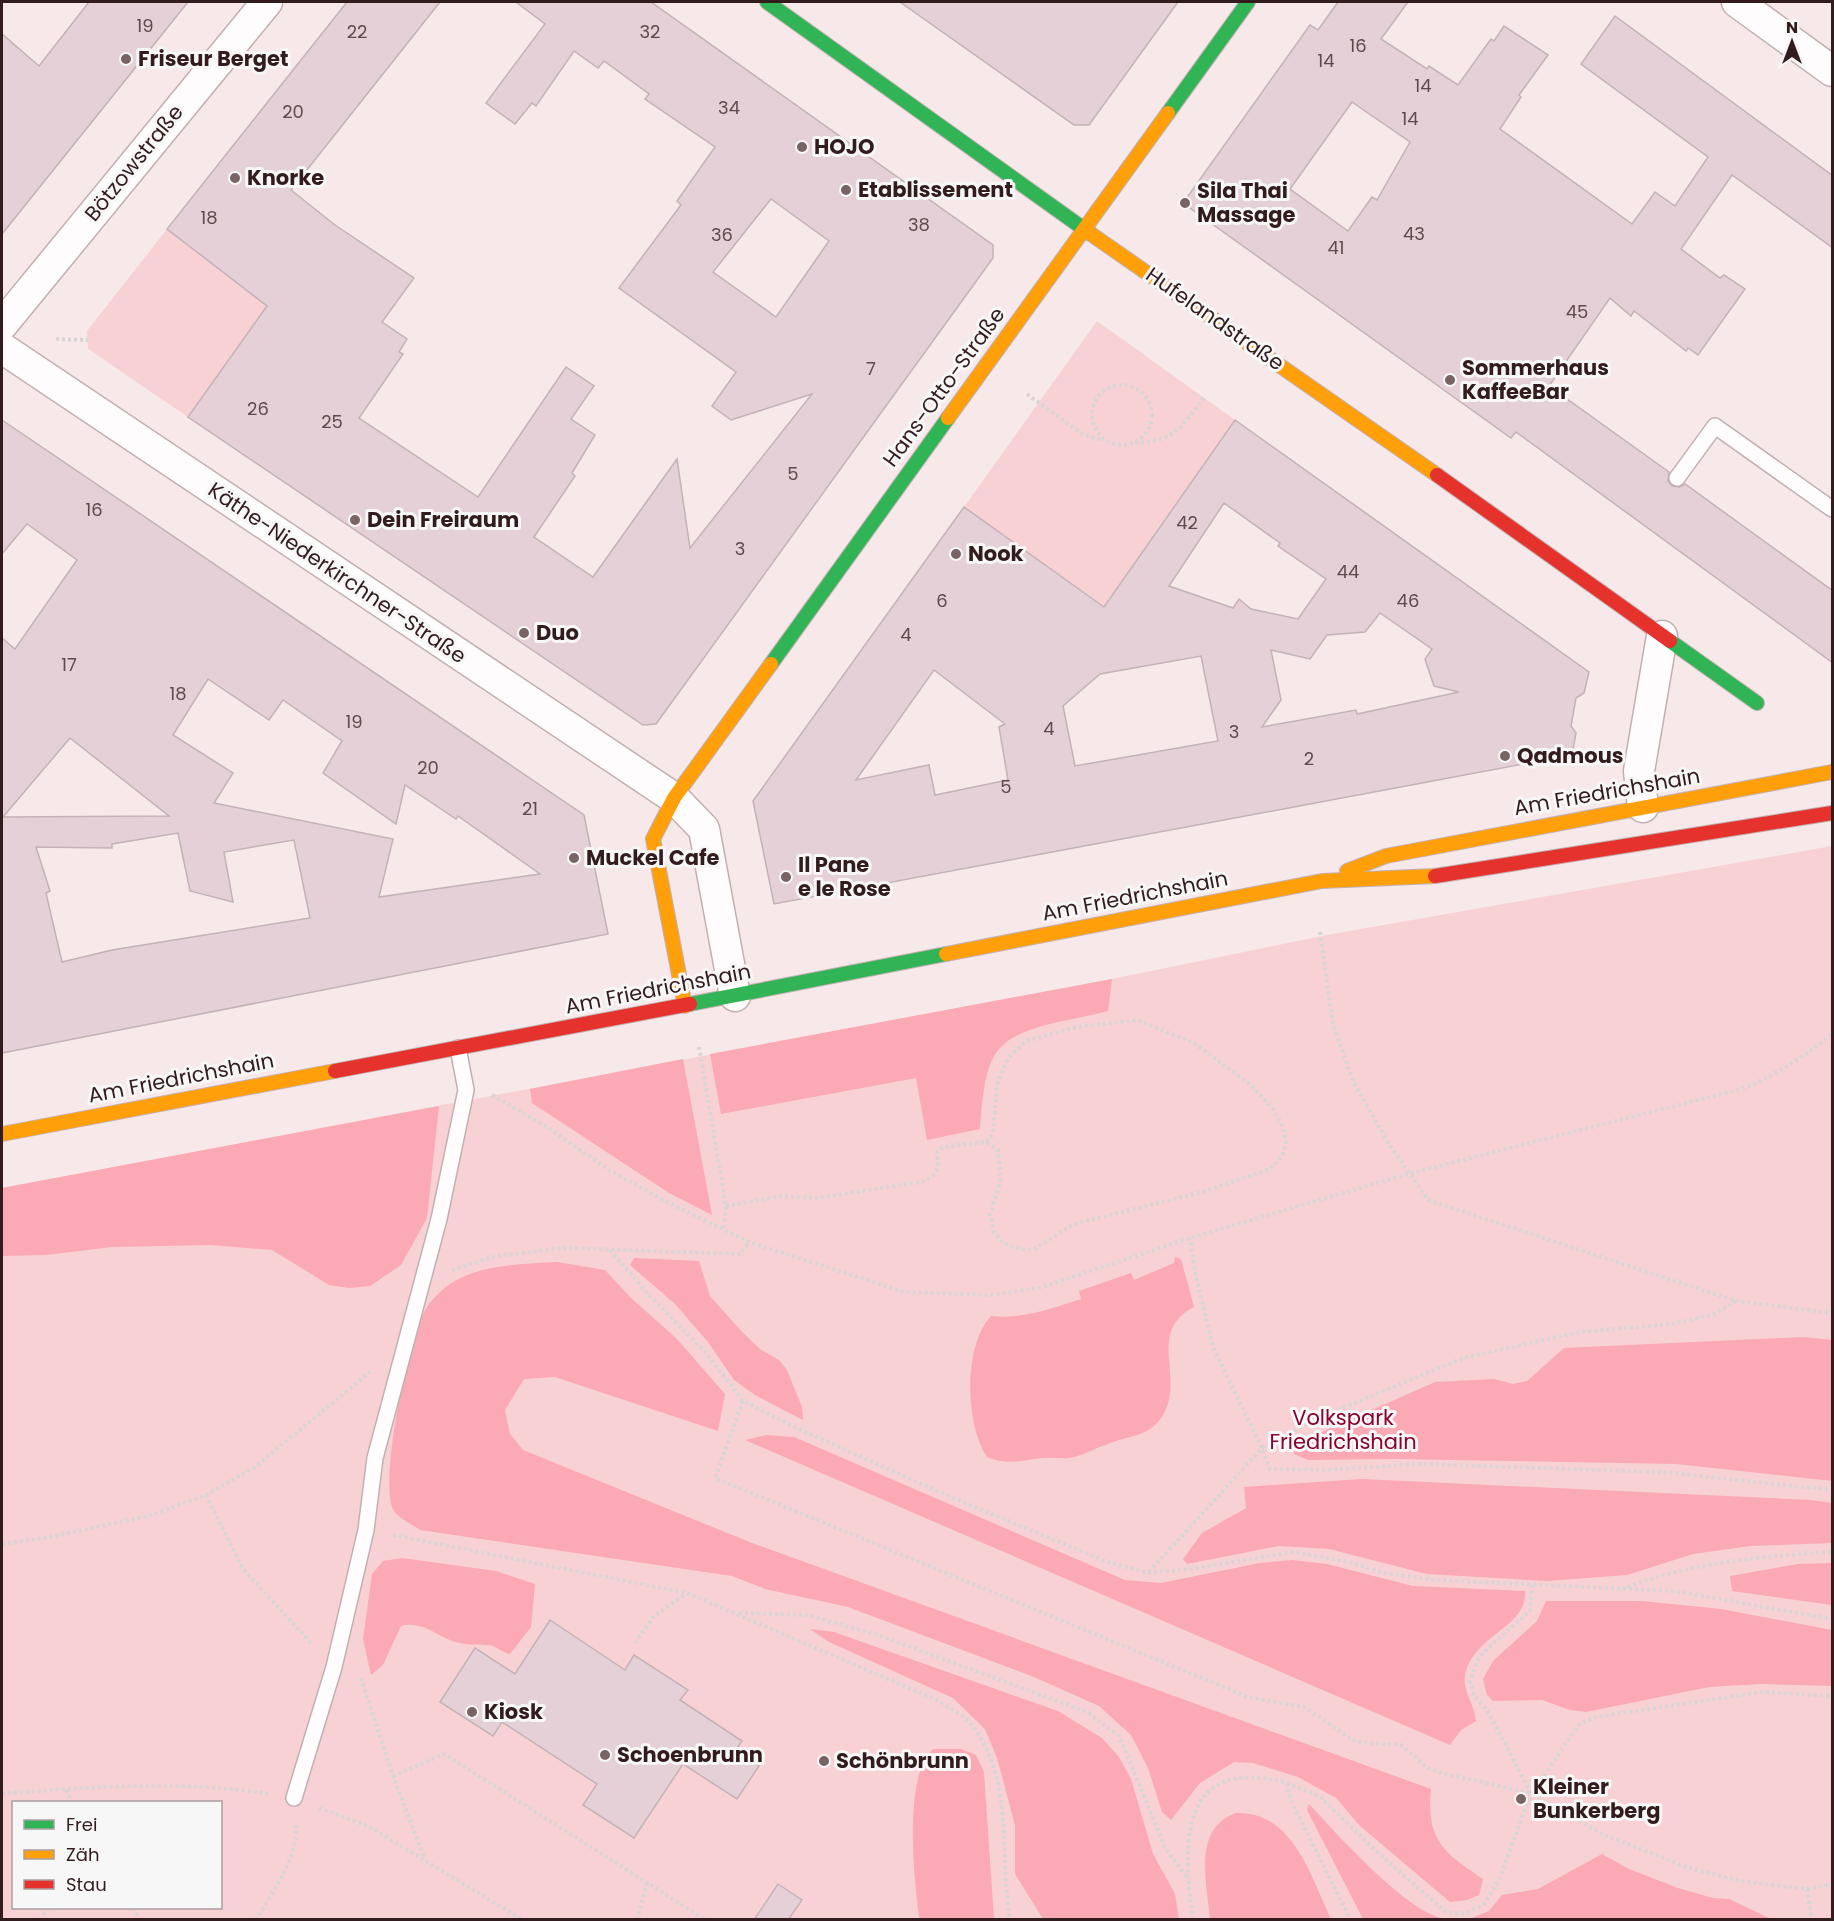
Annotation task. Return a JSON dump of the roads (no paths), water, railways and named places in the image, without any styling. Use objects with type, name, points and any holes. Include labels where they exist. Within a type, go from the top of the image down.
[{"type":"street","name":"Bötzowstraße","points":[[2,325],[267,2]]},
{"type":"street","name":"Hufelandstraße","points":[[767,2],[1084,229],[1254,346],[1757,704]]},
{"type":"street","name":"Hans-Otto-Straße","points":[[674,798],[1248,2]]},
{"type":"street","points":[[1737,2],[1833,71]]},
{"type":"street","name":"Käthe-Niederkirchner-Straße","points":[[2,348],[674,798],[704,829],[735,996]]},
{"type":"street","points":[[1643,807],[1639,771],[1662,636]]},
{"type":"street","name":"Am Friedrichshain","points":[[1322,881],[1386,856],[1833,772]]},
{"type":"street","points":[[674,798],[653,839],[685,1006]]},
{"type":"street","name":"Am Friedrichshain","points":[[2,1134],[685,1006],[1322,881],[1440,876],[1833,813]]},
{"type":"lane","points":[[1677,478],[1714,426],[1833,509]]},
{"type":"lane","points":[[294,1798],[334,1667],[366,1530],[375,1458],[405,1339],[439,1219],[466,1090],[458,1048]]},
{"type":"place","name":"Friseur Berget","points":[[126,59]]},
{"type":"place","name":"HOJO","points":[[802,147]]},
{"type":"place","name":"Knorke","points":[[235,178]]},
{"type":"place","name":"Etablissement","points":[[846,190]]},
{"type":"place","name":"Sila Thai Massage","points":[[1185,203]]},
{"type":"place","name":"Sommerhaus KaffeeBar","points":[[1450,380]]},
{"type":"place","name":"Dein Freiraum","points":[[355,520]]},
{"type":"place","name":"Nook","points":[[956,554]]},
{"type":"place","name":"Duo","points":[[524,633]]},
{"type":"place","name":"Qadmous","points":[[1505,756]]},
{"type":"place","name":"Muckel Cafe","points":[[574,858]]},
{"type":"place","name":"Il Pane e le Rose","points":[[786,877]]},
{"type":"place","name":"Kiosk","points":[[472,1712]]},
{"type":"place","name":"Schoenbrunn","points":[[605,1755]]},
{"type":"place","name":"Schönbrunn","points":[[824,1761]]},
{"type":"place","name":"Kleiner Bunkerberg","points":[[1521,1799]]},
{"type":"park label","name":"Volkspark Friedrichshain","points":[[1343,1430]]}]
